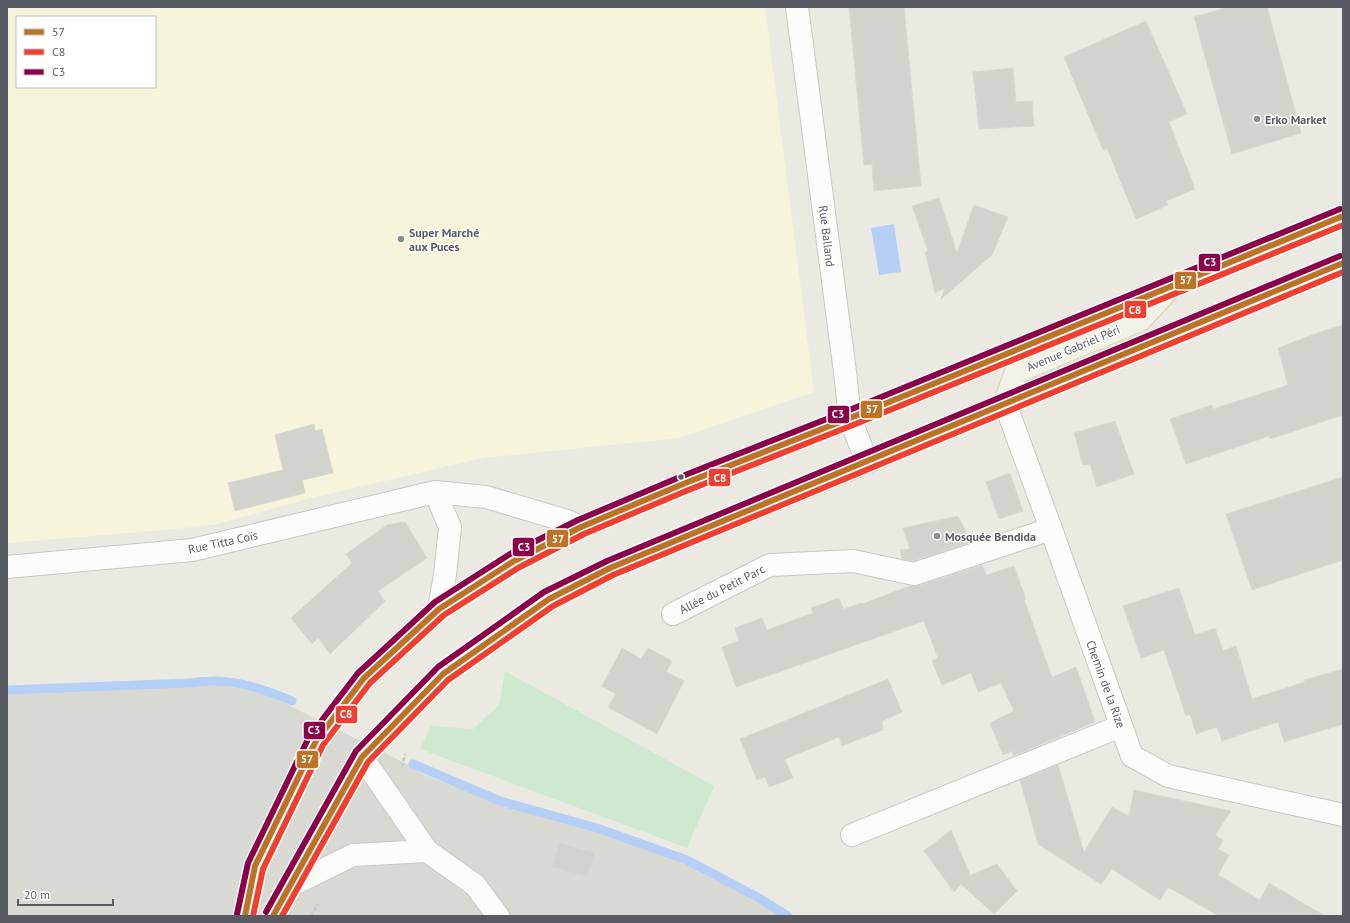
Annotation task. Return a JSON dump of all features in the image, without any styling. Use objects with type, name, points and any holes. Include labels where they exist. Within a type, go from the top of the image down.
[{"type":"main road","name":"Avenue Gabriel Péri","points":[[245,916],[255,866],[316,741],[330,722],[364,678],[439,609],[514,561],[581,527],[683,484],[850,418],[1343,216]]},
{"type":"main road","name":"Avenue Gabriel Péri","points":[[273,916],[362,757],[443,674],[549,600],[610,568],[1343,263]]},
{"type":"main road","name":"Avenue Gabriel Péri","points":[[1005,404],[1016,372],[1140,320],[1172,285]]},
{"type":"street","name":"Rue Balland","points":[[797,7],[850,418],[867,462]]},
{"type":"street","name":"Chemin de la Rize","points":[[1005,404],[1132,756],[1168,776],[1343,815]]},
{"type":"street","name":"Rue Titta Coïs","points":[[7,567],[192,550],[435,492],[486,497],[567,521],[581,527]]},
{"type":"street","points":[[435,492],[450,526],[445,575],[439,609]]},
{"type":"street","name":"Allée du Petit Parc","points":[[673,614],[770,565],[853,561],[914,574],[1051,529]]},
{"type":"street","points":[[852,835],[1121,726]]},
{"type":"street","points":[[362,757],[427,851],[475,885],[498,916]]},
{"type":"street","points":[[290,886],[353,855],[427,851]]},
{"type":"path","points":[[388,795],[398,782],[407,748]]},
{"type":"path","points":[[311,916],[316,906],[321,901]]},
{"type":"shaded area","name":"Super Marché aux Puces","points":[[7,7],[765,7],[814,392],[679,438],[483,458],[307,499],[217,524],[176,529],[7,543]]},
{"type":"shaded area","points":[[188,681],[192,686],[215,684],[269,694],[413,767],[420,773],[500,805],[598,831],[693,867],[755,900],[781,916],[7,916],[7,689],[59,690]]},
{"type":"green space","points":[[505,671],[714,786],[687,848],[420,749],[431,726],[473,729],[499,705]]},
{"type":"water","points":[[894,224],[901,272],[879,275],[871,228]]},
{"type":"building","points":[[849,7],[904,7],[921,186],[874,191],[872,164],[864,165]]},
{"type":"building","points":[[1229,7],[1267,7],[1301,133],[1232,154],[1194,17]]},
{"type":"building","points":[[1146,21],[1187,114],[1169,122],[1195,189],[1166,201],[1168,205],[1136,219],[1107,148],[1103,150],[1064,57]]},
{"type":"building","points":[[1013,68],[1016,102],[1032,101],[1034,126],[979,129],[973,72]]},
{"type":"building","points":[[939,198],[957,253],[974,205],[1008,217],[992,255],[941,299],[945,288],[935,293],[925,252],[928,251],[912,206]]},
{"type":"building","points":[[1343,325],[1343,415],[1270,439],[1269,436],[1186,464],[1170,419],[1212,405],[1213,409],[1288,385],[1278,348]]},
{"type":"building","points":[[1115,421],[1134,474],[1097,487],[1090,464],[1083,465],[1074,433]]},
{"type":"building","points":[[314,424],[315,431],[322,429],[333,473],[302,480],[305,493],[235,511],[228,483],[283,470],[275,435]]},
{"type":"building","points":[[1010,473],[1023,511],[999,519],[986,482]]},
{"type":"building","points":[[1343,477],[1343,560],[1252,590],[1226,514]]},
{"type":"building","name":"Mosquée Bendida","points":[[958,516],[971,542],[913,561],[902,559],[900,550],[910,549],[903,528]]},
{"type":"building","points":[[405,522],[427,558],[378,591],[385,601],[330,654],[318,638],[312,644],[291,618],[352,563],[346,554],[387,525]]},
{"type":"building","points":[[982,565],[987,575],[1014,566],[1026,599],[1024,600],[1052,677],[1076,667],[1095,722],[1013,756],[1012,751],[1003,755],[990,723],[1014,711],[1001,683],[978,692],[971,673],[942,685],[932,661],[938,658],[924,621],[736,687],[722,647],[739,641],[735,628],[762,618],[767,630],[813,613],[811,608],[839,598],[843,609],[862,604],[910,586],[918,586]]},
{"type":"building","points":[[1179,588],[1195,635],[1215,628],[1223,651],[1236,646],[1252,699],[1305,682],[1304,680],[1343,669],[1343,724],[1284,742],[1278,722],[1222,741],[1217,727],[1196,734],[1190,714],[1186,716],[1164,650],[1141,658],[1123,606]]},
{"type":"building","points":[[622,648],[641,659],[648,648],[672,661],[666,672],[684,681],[657,734],[608,707],[616,694],[602,686]]},
{"type":"building","points":[[888,679],[902,712],[882,721],[883,730],[842,746],[839,737],[785,759],[793,778],[769,787],[765,777],[757,780],[740,739]]},
{"type":"building","points":[[1058,765],[1084,852],[1112,807],[1129,816],[1134,790],[1231,811],[1215,835],[1223,840],[1218,849],[1229,855],[1218,875],[1260,900],[1269,883],[1325,916],[1219,916],[1168,887],[1160,900],[1112,869],[1101,884],[1038,844],[1020,780]]},
{"type":"building","points":[[951,830],[970,875],[969,876],[997,864],[1017,891],[994,914],[961,884],[954,892],[924,851]]},
{"type":"building","points":[[559,842],[595,853],[587,877],[552,867]]},
{"type":"waterway","points":[[7,690],[221,681],[253,686],[292,701]]},
{"type":"waterway","points":[[413,764],[500,801],[597,828],[687,860],[759,898],[788,916]]},
{"type":"transit line","name":"C3","points":[[237,914],[248,863],[309,737],[358,673],[435,602],[510,554],[578,520],[680,477],[847,411],[1340,209]]},
{"type":"transit line","name":"57","points":[[245,916],[255,866],[316,741],[364,678],[439,609],[514,561],[581,527],[683,484],[850,418],[1343,216]]},
{"type":"transit line","name":"C8","points":[[253,916],[263,869],[323,745],[370,683],[444,615],[518,568],[584,534],[686,491],[853,425],[1343,225]]},
{"type":"transit line","name":"C3","points":[[266,912],[356,751],[438,667],[544,592],[607,561],[1340,256]]},
{"type":"transit line","name":"57","points":[[273,916],[362,757],[443,674],[549,599],[610,568],[1343,263]]},
{"type":"transit line","name":"C8","points":[[282,916],[368,762],[448,680],[553,606],[613,575],[1343,272]]},
{"type":"place","name":"Erko Market","points":[[1257,119]]},
{"type":"place","name":"Super Marché aux Puces","points":[[401,239]]},
{"type":"place","name":"Mosquée Bendida","points":[[937,536]]}]
